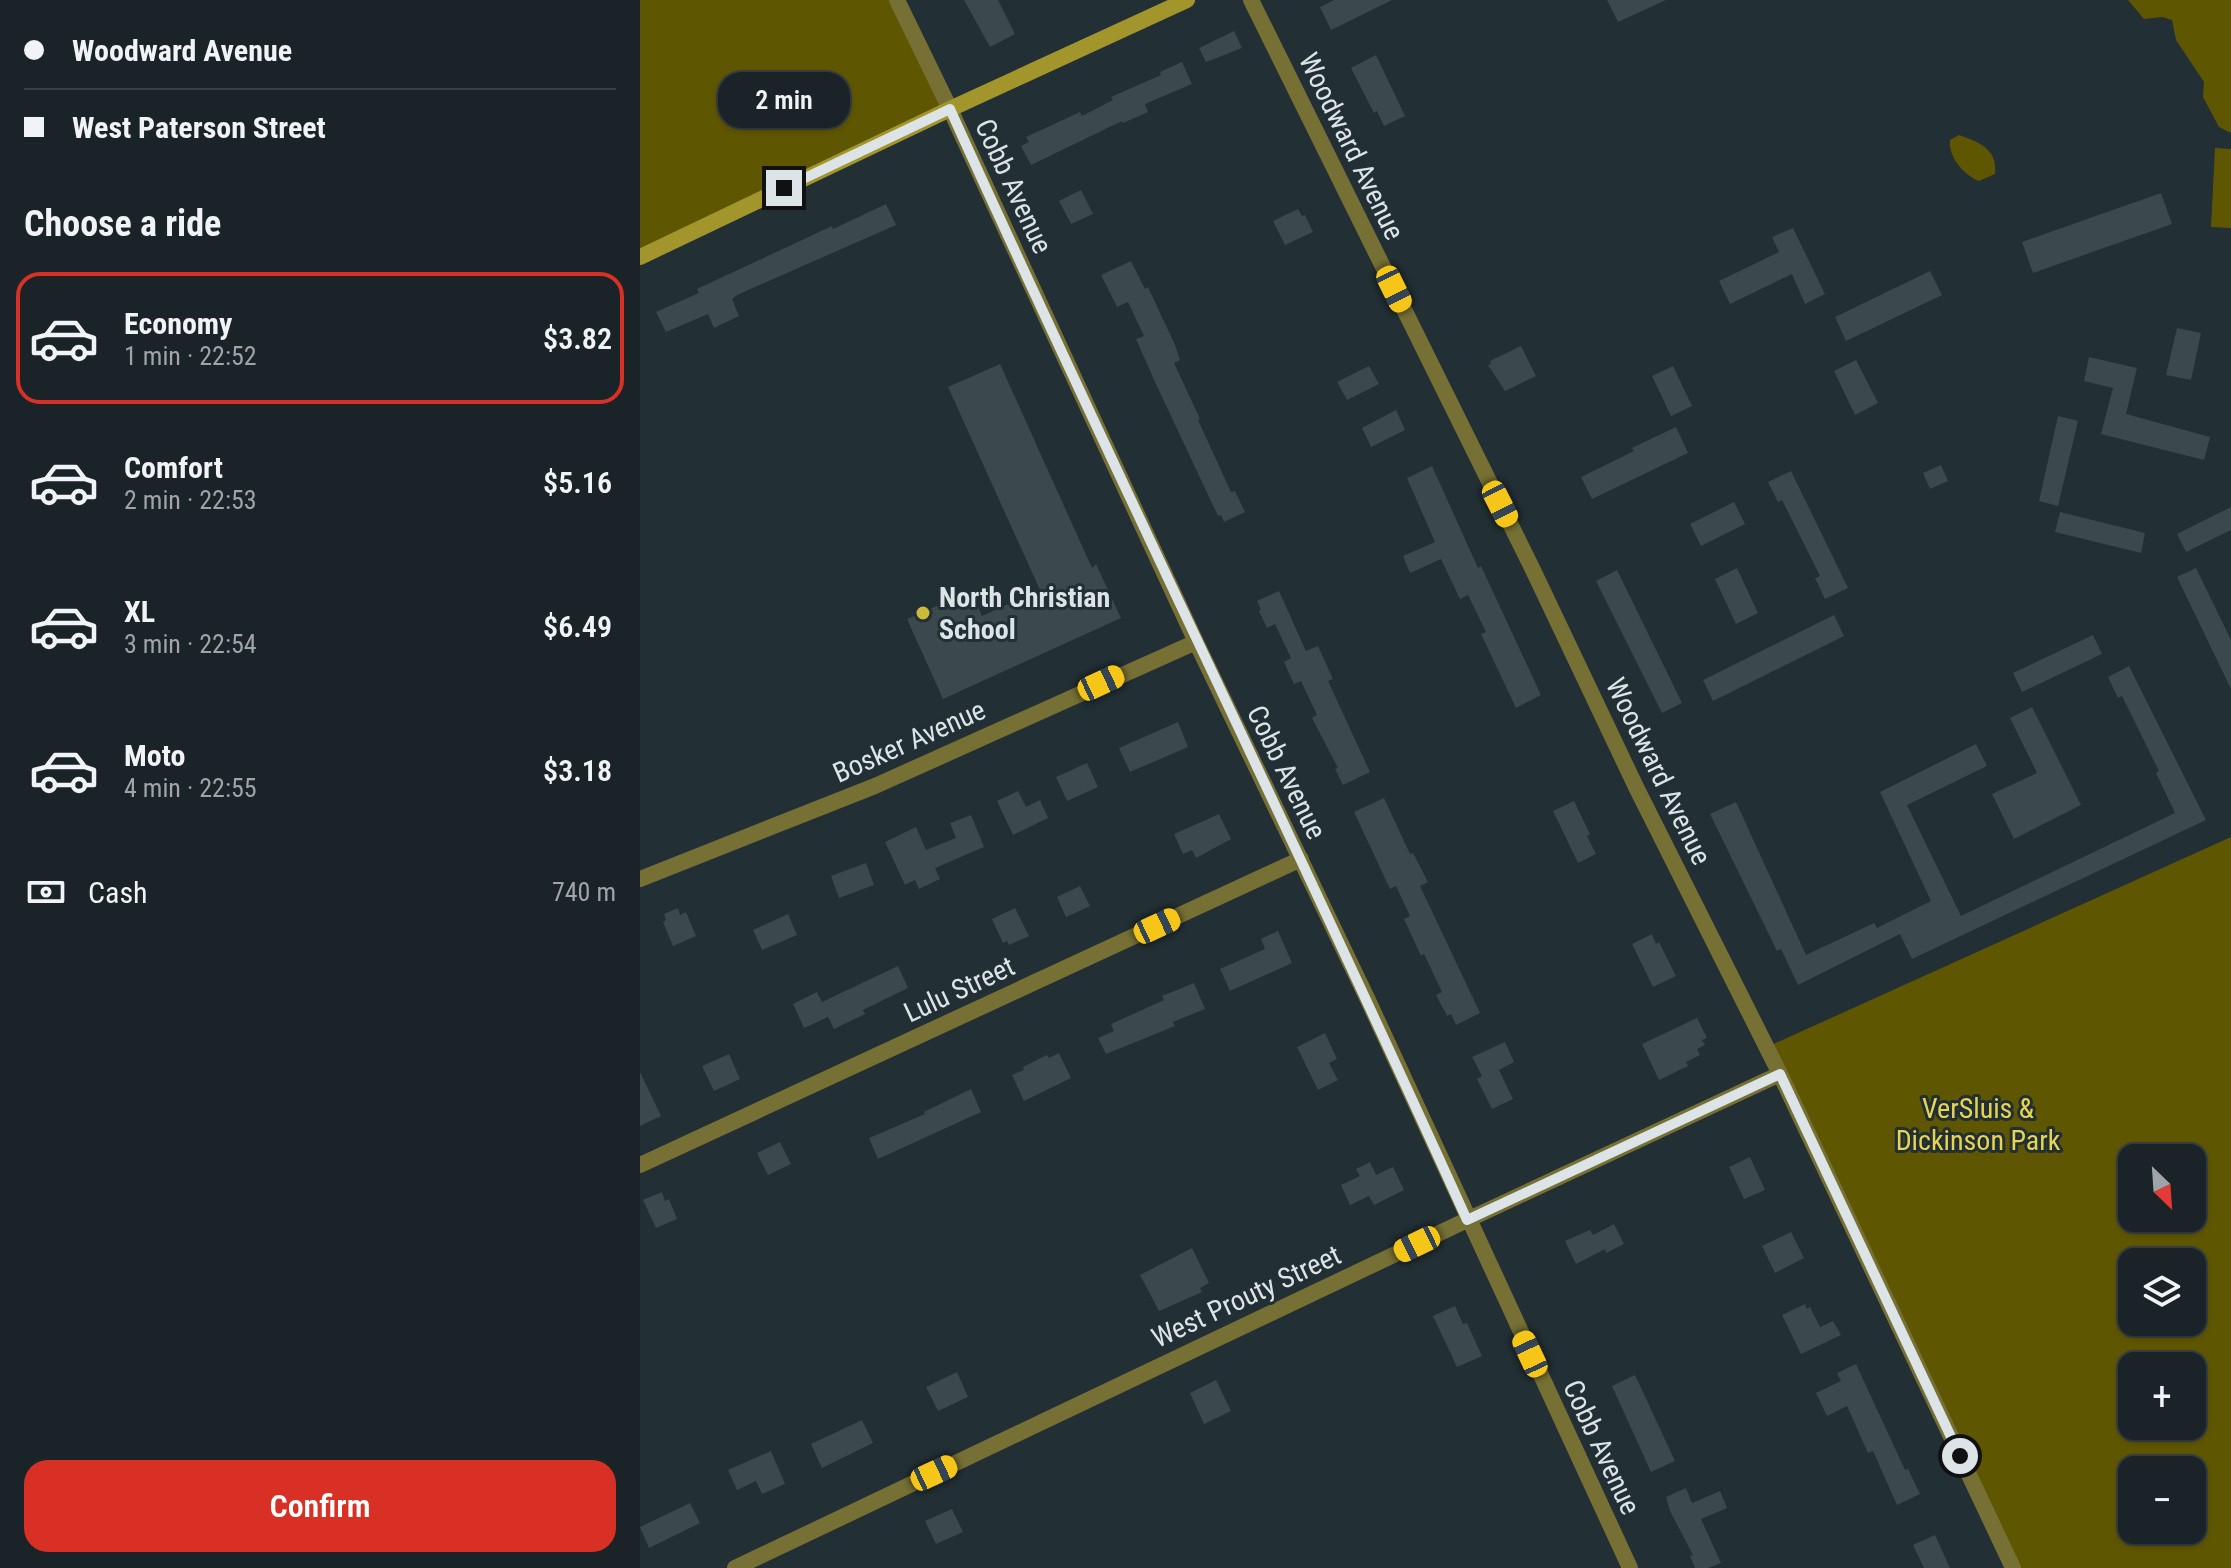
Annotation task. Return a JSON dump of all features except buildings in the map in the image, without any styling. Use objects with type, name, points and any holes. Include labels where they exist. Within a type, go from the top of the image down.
[{"type":"street","name":"Cobb Avenue","points":[[897,0],[1630,1568]]},
{"type":"street","points":[[640,257],[1187,0]]},
{"type":"street","name":"Woodward Avenue","points":[[1251,0],[1780,1074],[2013,1568]]},
{"type":"street","name":"Bosker Avenue","points":[[640,879],[875,786],[1196,642]]},
{"type":"street","name":"Lulu Street","points":[[640,1165],[1301,859]]},
{"type":"street","name":"West Prouty Street","points":[[735,1568],[1780,1074]]},
{"type":"green space","points":[[640,0],[897,0],[950,109],[640,256]]},
{"type":"green space","points":[[2128,0],[2231,0],[2231,133],[2219,127],[2203,97],[2204,82],[2176,40],[2172,20],[2162,17],[2144,19]]},
{"type":"green space","points":[[1959,135],[1986,148],[1993,158],[1995,174],[1979,181],[1963,170],[1954,159],[1950,146],[1950,140]]},
{"type":"green space","points":[[2215,148],[2231,149],[2231,228],[2211,227]]},
{"type":"green space","name":"VerSluis & Dickinson Park","points":[[2231,837],[2231,1568],[2014,1568],[1767,1047]]},
{"type":"place","name":"North Christian School","points":[[923,613]]},
{"type":"route","points":[[784,188],[950,109],[1196,642],[1367,998],[1467,1220],[1780,1074],[1960,1456]]}]
